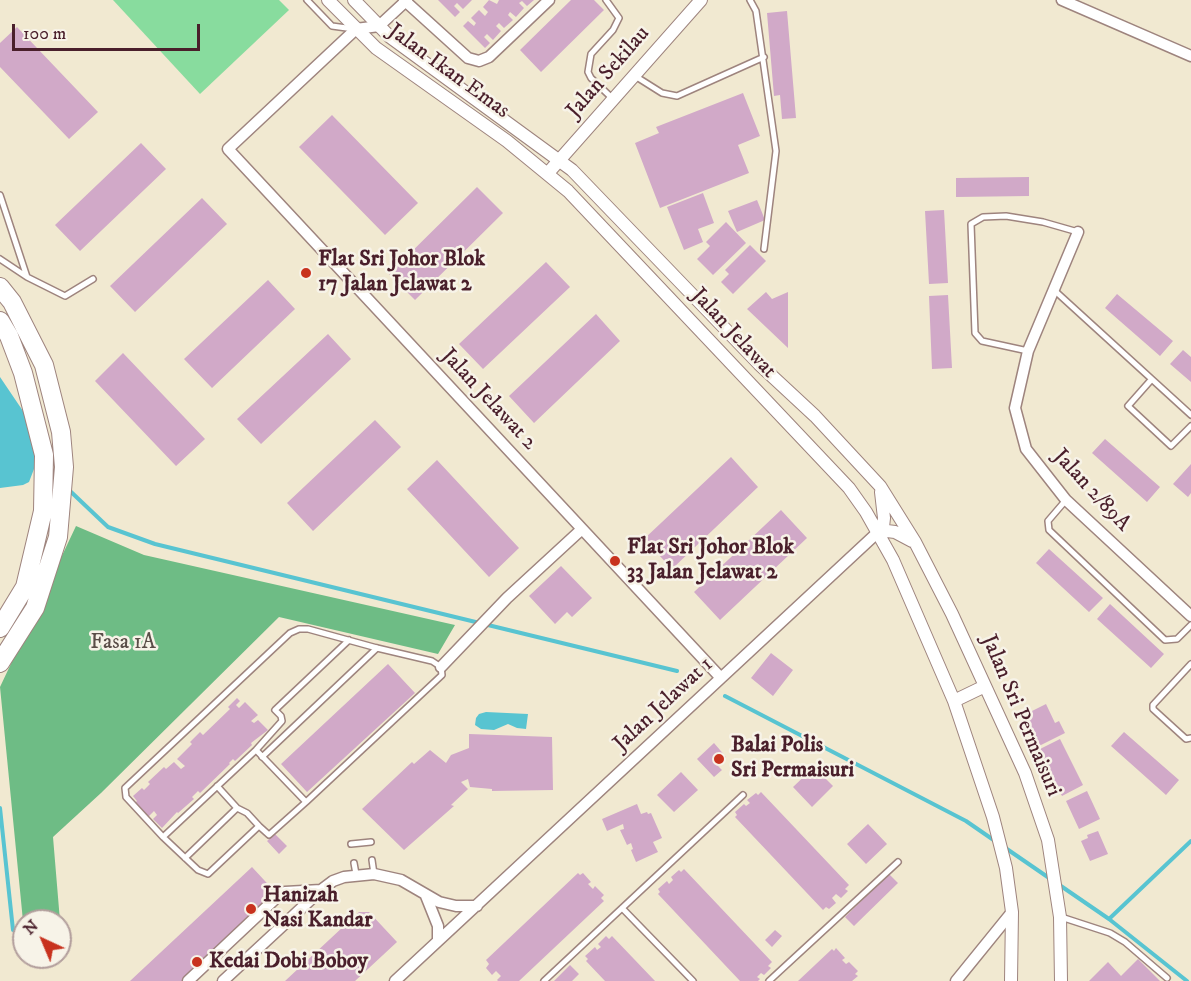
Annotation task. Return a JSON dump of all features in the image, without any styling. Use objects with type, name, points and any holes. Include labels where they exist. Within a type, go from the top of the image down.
[{"type":"highway","points":[[0,287],[12,302],[44,365],[61,432],[64,467],[58,537],[36,608],[0,663]]},
{"type":"highway","points":[[0,321],[9,336],[23,373],[44,455],[43,511],[25,587],[0,628]]},
{"type":"street","name":"Jalan Ikan Emas","points":[[328,0],[376,48],[548,173]]},
{"type":"street","name":"Jalan Ikan Emas","points":[[354,0],[390,37],[560,160]]},
{"type":"street","points":[[356,29],[379,26],[406,1],[468,58],[479,61],[489,57],[549,0]]},
{"type":"street","name":"Jalan Sekilau","points":[[548,173],[701,0]]},
{"type":"street","points":[[1062,0],[1191,56]]},
{"type":"street","name":"Jalan Jelawat 2","points":[[356,29],[228,149],[721,678]]},
{"type":"street","name":"Jalan Jelawat","points":[[560,160],[587,184],[759,364],[816,416],[880,486]]},
{"type":"street","name":"Jalan Jelawat","points":[[548,173],[574,197],[849,488],[877,533]]},
{"type":"street","name":"Jalan 2/89A","points":[[1078,232],[1029,351],[1015,408],[1026,449],[1066,500],[1191,616]]},
{"type":"street","points":[[877,533],[883,527],[885,518],[880,486]]},
{"type":"street","name":"Jalan Sri Permaisuri","points":[[880,486],[915,542],[952,614],[1025,774],[1048,840],[1060,917],[1061,981]]},
{"type":"street","points":[[441,667],[507,598],[582,529]]},
{"type":"street","points":[[877,533],[895,532],[915,542]]},
{"type":"street","points":[[877,533],[893,560],[954,701],[993,818],[1006,868],[1011,912],[1011,981]]},
{"type":"street","name":"Jalan Jelawat 1","points":[[399,980],[438,940],[877,533]]},
{"type":"street","points":[[954,701],[985,686]]},
{"type":"street","points":[[223,981],[321,890],[355,869],[401,880],[447,904],[477,906]]},
{"type":"street","points":[[188,981],[285,892],[321,890]]},
{"type":"street","points":[[426,895],[438,926],[438,940]]},
{"type":"street","points":[[956,981],[1011,912]]},
{"type":"lane","points":[[307,0],[332,26],[356,29]]},
{"type":"lane","points":[[606,0],[620,18],[613,30],[591,54],[588,72],[591,78],[613,99]]},
{"type":"lane","points":[[750,0],[756,11],[764,57],[776,151],[764,249]]},
{"type":"lane","points":[[634,75],[662,93],[677,96],[764,57]]},
{"type":"lane","points":[[0,195],[27,278]]},
{"type":"lane","points":[[1029,351],[982,341],[975,333],[971,224],[983,217],[1006,216],[1043,222],[1078,232]]},
{"type":"lane","points":[[0,259],[27,278],[65,296],[93,279]]},
{"type":"lane","points":[[1054,290],[1191,416]]},
{"type":"lane","points":[[1151,380],[1128,406],[1171,446],[1191,426]]},
{"type":"lane","points":[[1066,500],[1048,521],[1049,530],[1165,640],[1177,639],[1191,625]]},
{"type":"lane","points":[[217,786],[237,808],[247,813],[269,835],[442,675],[441,667],[432,661],[308,629],[299,629],[290,633],[125,788],[126,797],[163,837],[198,870],[208,874],[259,826]]},
{"type":"lane","points":[[163,837],[256,750],[282,721],[281,716],[275,710],[349,640]]},
{"type":"lane","points":[[262,757],[377,648]]},
{"type":"lane","points":[[1191,664],[1153,705],[1153,709],[1186,739],[1191,738]]},
{"type":"lane","points":[[256,750],[306,802]]},
{"type":"lane","points":[[544,981],[742,795]]},
{"type":"lane","points":[[185,858],[237,808]]},
{"type":"lane","points":[[351,844],[371,842]]},
{"type":"lane","points":[[372,860],[374,874]]},
{"type":"lane","points":[[769,981],[898,862]]},
{"type":"lane","points":[[622,908],[693,981]]},
{"type":"lane","points":[[1060,917],[1110,933],[1125,942],[1167,978]]},
{"type":"green space","points":[[113,0],[279,0],[289,10],[200,94]]},
{"type":"green space","name":"Fasa 1A","points":[[76,526],[144,555],[455,625],[438,654],[279,617],[101,793],[53,837],[59,909],[22,909],[0,687]]},
{"type":"water","points":[[0,377],[25,414],[35,440],[34,469],[29,482],[0,488]]},
{"type":"water","points":[[486,712],[528,714],[526,729],[508,724],[494,730],[481,729],[475,725],[476,718],[479,714]]},
{"type":"building","points":[[438,0],[472,0],[463,9],[457,3],[454,6],[460,12],[455,17]]},
{"type":"building","points":[[489,0],[497,4],[499,0],[534,0],[527,6],[522,1],[519,3],[524,8],[516,17],[510,12],[508,15],[513,20],[504,28],[499,23],[496,26],[501,31],[493,40],[487,34],[484,37],[490,43],[485,48],[463,26],[468,21],[474,26],[476,23],[471,18],[479,10],[485,16],[488,12],[483,7]]},
{"type":"building","points":[[571,0],[594,0],[604,10],[541,72],[520,50]]},
{"type":"building","points":[[787,11],[796,118],[782,119],[780,95],[774,96],[767,13]]},
{"type":"building","points":[[17,27],[98,112],[69,139],[0,67],[0,43]]},
{"type":"building","points":[[743,93],[760,136],[738,145],[749,173],[660,208],[635,143],[659,133],[656,127]]},
{"type":"building","points":[[332,115],[418,203],[385,235],[299,147]]},
{"type":"building","points":[[141,143],[166,169],[80,251],[55,225]]},
{"type":"building","points":[[1029,177],[1029,196],[956,197],[956,178]]},
{"type":"building","points":[[477,187],[503,213],[415,300],[389,274]]},
{"type":"building","points":[[703,193],[714,223],[698,229],[703,242],[684,250],[667,207]]},
{"type":"building","points":[[202,198],[227,224],[135,312],[110,286]]},
{"type":"building","points":[[757,200],[765,220],[737,232],[728,211]]},
{"type":"building","points":[[944,210],[948,283],[929,284],[925,211]]},
{"type":"building","points":[[726,222],[746,243],[713,275],[697,259],[710,246],[706,242]]},
{"type":"building","points":[[750,245],[766,261],[733,294],[721,282],[729,274],[725,270]]},
{"type":"building","points":[[546,262],[570,287],[483,369],[459,344]]},
{"type":"building","points":[[268,280],[295,309],[212,388],[184,359]]},
{"type":"building","points":[[766,292],[772,299],[788,292],[788,348],[747,309]]},
{"type":"building","points":[[1117,294],[1173,341],[1160,356],[1105,308]]},
{"type":"building","points":[[948,295],[952,368],[932,369],[929,296]]},
{"type":"building","points":[[596,314],[620,341],[534,423],[509,396]]},
{"type":"building","points":[[328,334],[351,359],[261,444],[237,419]]},
{"type":"building","points":[[1183,350],[1191,357],[1191,382],[1170,364]]},
{"type":"building","points":[[123,353],[205,439],[176,466],[95,381]]},
{"type":"building","points":[[375,420],[401,447],[313,531],[287,503]]},
{"type":"building","points":[[1105,439],[1160,487],[1147,502],[1092,453]]},
{"type":"building","points":[[731,457],[758,487],[672,569],[644,539]]},
{"type":"building","points":[[437,460],[519,548],[489,577],[407,489]]},
{"type":"building","points":[[1191,464],[1191,493],[1188,497],[1173,484]]},
{"type":"building","points":[[781,510],[807,538],[720,620],[694,592]]},
{"type":"building","points":[[1049,549],[1103,598],[1089,612],[1036,563]]},
{"type":"building","points":[[561,566],[592,598],[572,617],[567,612],[555,624],[529,596]]},
{"type":"building","points":[[1110,604],[1164,654],[1151,668],[1097,619]]},
{"type":"building","points":[[771,653],[793,670],[773,696],[751,678]]},
{"type":"building","points":[[388,664],[415,693],[307,792],[281,764]]},
{"type":"building","points":[[237,698],[240,701],[236,705],[239,708],[245,702],[258,715],[251,721],[254,723],[258,720],[268,730],[251,743],[252,745],[235,761],[233,759],[200,793],[198,791],[192,797],[194,799],[162,828],[153,819],[157,815],[154,811],[147,818],[134,804],[137,801],[133,796],[142,788],[144,790],[150,784],[148,782],[164,767],[166,769],[174,762],[181,769],[185,766],[177,759],[192,744],[190,742],[200,732],[203,735],[230,709],[228,707]]},
{"type":"building","points":[[1046,704],[1055,723],[1059,721],[1065,733],[1037,747],[1022,716]]},
{"type":"building","points":[[1124,732],[1179,780],[1166,795],[1111,746]]},
{"type":"building","points":[[469,734],[552,737],[553,790],[492,791],[492,789],[470,787],[468,779],[461,782],[468,789],[451,805],[454,806],[404,850],[362,809],[412,762],[414,764],[430,750],[446,763],[451,755],[469,748]]},
{"type":"building","points":[[1060,739],[1083,785],[1062,796],[1047,767],[1044,769],[1036,751]]},
{"type":"building","points":[[714,743],[726,757],[717,765],[722,770],[714,777],[697,759]]},
{"type":"building","points":[[814,767],[833,786],[812,807],[793,787]]},
{"type":"building","points":[[681,772],[698,790],[674,812],[657,795]]},
{"type":"building","points":[[1087,791],[1100,819],[1079,829],[1066,801]]},
{"type":"building","points":[[761,792],[849,885],[845,889],[848,891],[841,898],[836,894],[832,898],[836,903],[829,909],[826,907],[823,910],[735,817],[737,815],[735,812],[744,804],[746,806],[750,803],[747,800]]},
{"type":"building","points":[[637,804],[641,814],[651,813],[662,838],[653,842],[658,852],[636,862],[631,843],[627,845],[620,830],[624,829],[623,824],[607,831],[602,819]]},
{"type":"building","points":[[868,824],[887,844],[866,864],[847,844]]},
{"type":"building","points":[[1098,831],[1108,854],[1090,861],[1081,841],[1088,838],[1087,835]]},
{"type":"building","points":[[275,834],[287,846],[279,854],[267,841]]},
{"type":"building","points":[[252,867],[277,894],[183,981],[130,981]]},
{"type":"building","points":[[684,869],[772,962],[768,966],[771,968],[764,975],[761,973],[757,977],[760,979],[758,981],[740,981],[658,894],[660,892],[658,889],[667,881],[669,884],[673,880],[671,877]]},
{"type":"building","points":[[578,873],[580,875],[583,873],[591,882],[588,884],[593,889],[595,886],[604,895],[601,898],[604,901],[519,981],[498,981],[501,976],[496,971],[492,975],[486,968],[489,964],[486,960]]},
{"type":"building","points":[[889,874],[898,883],[854,926],[845,917]]},
{"type":"building","points":[[359,912],[369,912],[397,942],[355,981],[285,981]]},
{"type":"building","points":[[775,930],[782,936],[772,947],[765,940]]},
{"type":"building","points":[[606,936],[609,939],[612,936],[655,981],[605,981],[586,961],[588,959],[585,956],[595,947],[597,950],[601,947],[598,944]]},
{"type":"building","points":[[836,948],[845,958],[842,960],[846,964],[849,962],[858,971],[855,974],[858,976],[852,981],[798,981],[832,949],[834,951]]},
{"type":"building","points":[[1138,959],[1160,981],[1089,981],[1108,962],[1121,976]]},
{"type":"building","points":[[570,965],[579,974],[572,981],[554,981]]},
{"type":"waterway","points":[[69,490],[108,527],[155,544],[677,671]]},
{"type":"waterway","points":[[725,696],[966,821],[995,841]]},
{"type":"waterway","points":[[0,808],[12,921]]},
{"type":"waterway","points":[[1109,919],[1191,841]]},
{"type":"waterway","points":[[1004,847],[1052,880]]},
{"type":"waterway","points":[[1058,884],[1109,919],[1187,981]]},
{"type":"place","name":"Flat Sri Johor Blok 17 Jalan Jelawat 2","points":[[306,273]]},
{"type":"place","name":"Flat Sri Johor Blok 33 Jalan Jelawat 2","points":[[615,561]]},
{"type":"place","name":"Balai Polis Sri Permaisuri","points":[[719,759]]},
{"type":"place","name":"Hanizah Nasi Kandar","points":[[251,909]]},
{"type":"place","name":"Kedai Dobi Boboy","points":[[197,962]]}]
